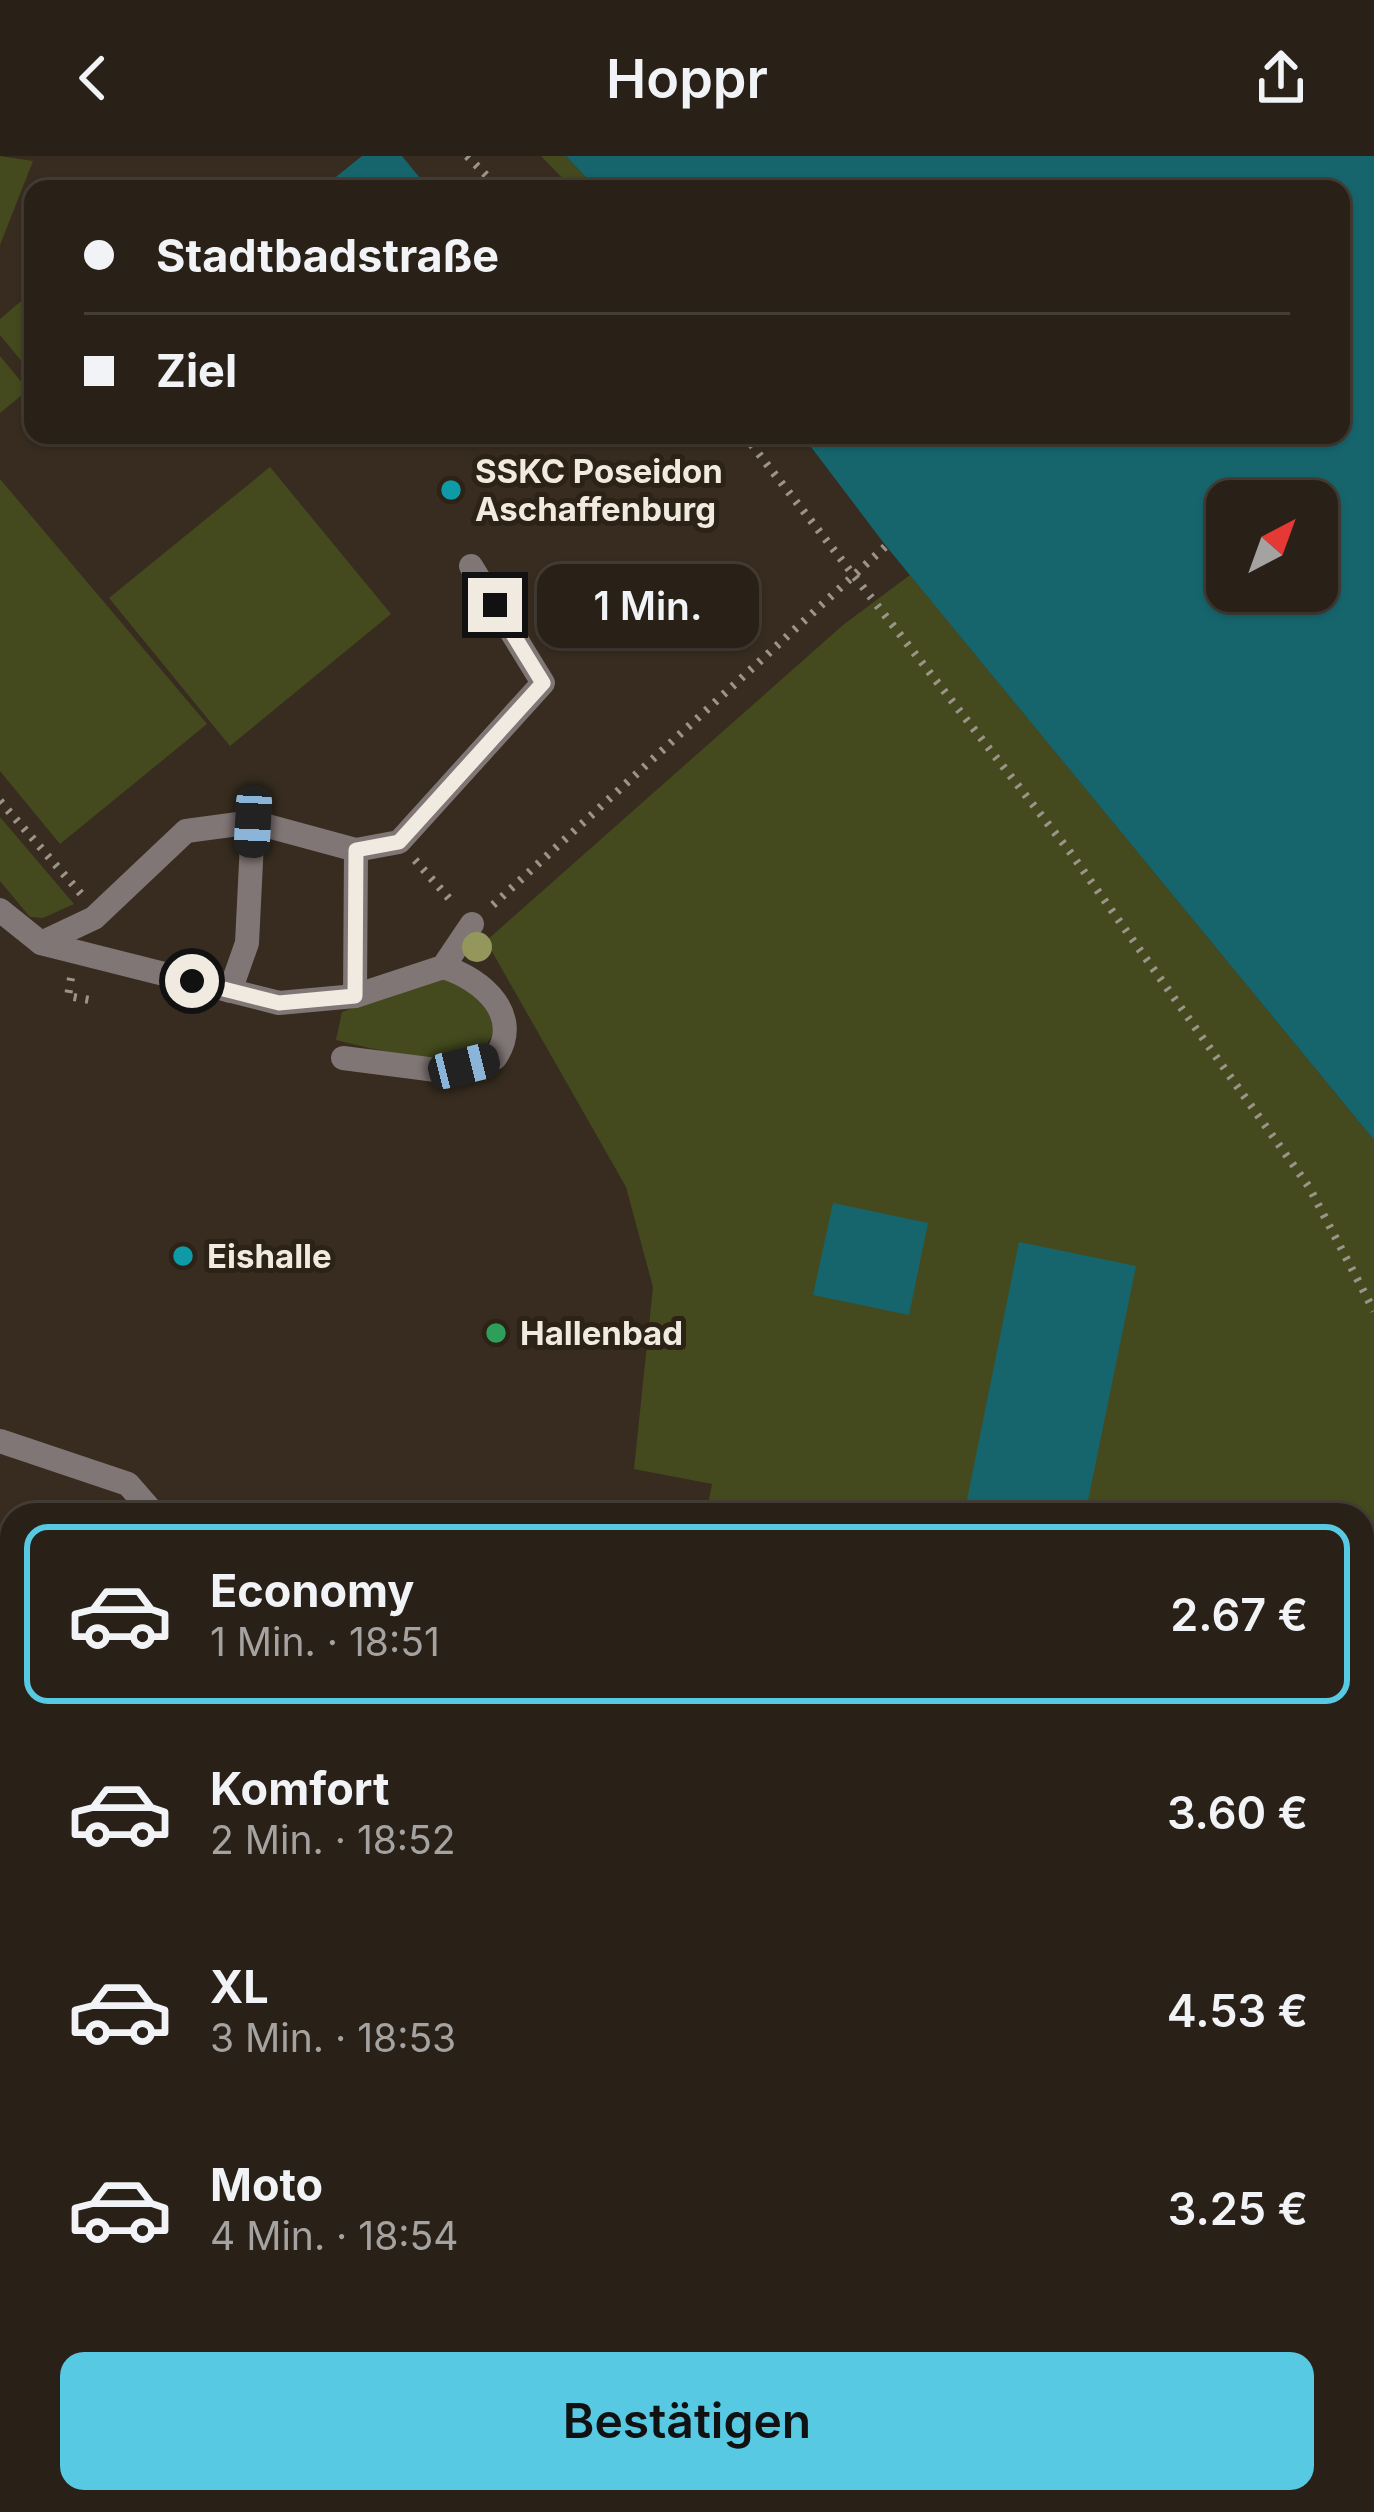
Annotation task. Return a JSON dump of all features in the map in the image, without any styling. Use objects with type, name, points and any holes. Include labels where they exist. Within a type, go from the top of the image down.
[{"type":"street","points":[[41,944],[94,918],[186,831],[253,822],[356,850],[399,842],[543,683],[471,566]]},
{"type":"street","points":[[230,991],[247,943],[253,822]]},
{"type":"street","points":[[355,996],[356,850]]},
{"type":"street","points":[[0,910],[41,944],[279,1003],[355,996],[442,967],[468,974],[505,1016],[506,1042],[495,1058],[436,1070],[343,1058]]},
{"type":"street","points":[[442,967],[472,924]]},
{"type":"street","points":[[0,1441],[128,1484],[145,1503]]},
{"type":"path","points":[[467,156],[491,180]]},
{"type":"path","points":[[751,444],[1070,852],[1309,1187],[1374,1311]]},
{"type":"path","points":[[399,842],[472,924],[886,546]]},
{"type":"path","points":[[0,801],[85,898],[94,918]]},
{"type":"path","points":[[72,974],[68,996],[95,1001]]},
{"type":"green space","points":[[0,156],[33,161],[24,180],[0,245]]},
{"type":"green space","points":[[541,156],[566,156],[589,180],[564,180]]},
{"type":"green space","points":[[24,299],[24,364],[0,335],[0,319]]},
{"type":"green space","points":[[0,356],[24,385],[24,393],[0,413]]},
{"type":"green space","points":[[270,467],[391,614],[230,746],[109,598]]},
{"type":"green space","points":[[0,479],[207,724],[60,844],[0,771]]},
{"type":"green space","points":[[910,575],[1374,1140],[1374,1503],[708,1503],[712,1484],[634,1469],[653,1287],[626,1187],[486,941],[843,625]]},
{"type":"green space","points":[[0,817],[74,904],[43,918],[30,917],[0,881]]},
{"type":"green space","points":[[443,974],[476,995],[488,1009],[493,1027],[487,1044],[472,1053],[425,1057],[336,1040],[342,1012]]},
{"type":"water","points":[[362,156],[402,156],[422,180],[332,180]]},
{"type":"water","points":[[566,156],[1374,156],[1374,1140],[886,546],[809,444],[1350,444],[1350,180],[589,180]]},
{"type":"water","points":[[833,1203],[928,1223],[909,1315],[813,1295]]},
{"type":"water","points":[[1019,1242],[1136,1266],[1087,1503],[966,1503]]},
{"type":"place","name":"SSKC Poseidon Aschaffenburg","points":[[451,490]]},
{"type":"place","name":"Eishalle","points":[[183,1256]]},
{"type":"place","name":"Hallenbad","points":[[496,1333]]},
{"type":"route","points":[[192,981],[279,1003],[355,996],[356,850],[399,842],[543,683],[495,605]]}]
